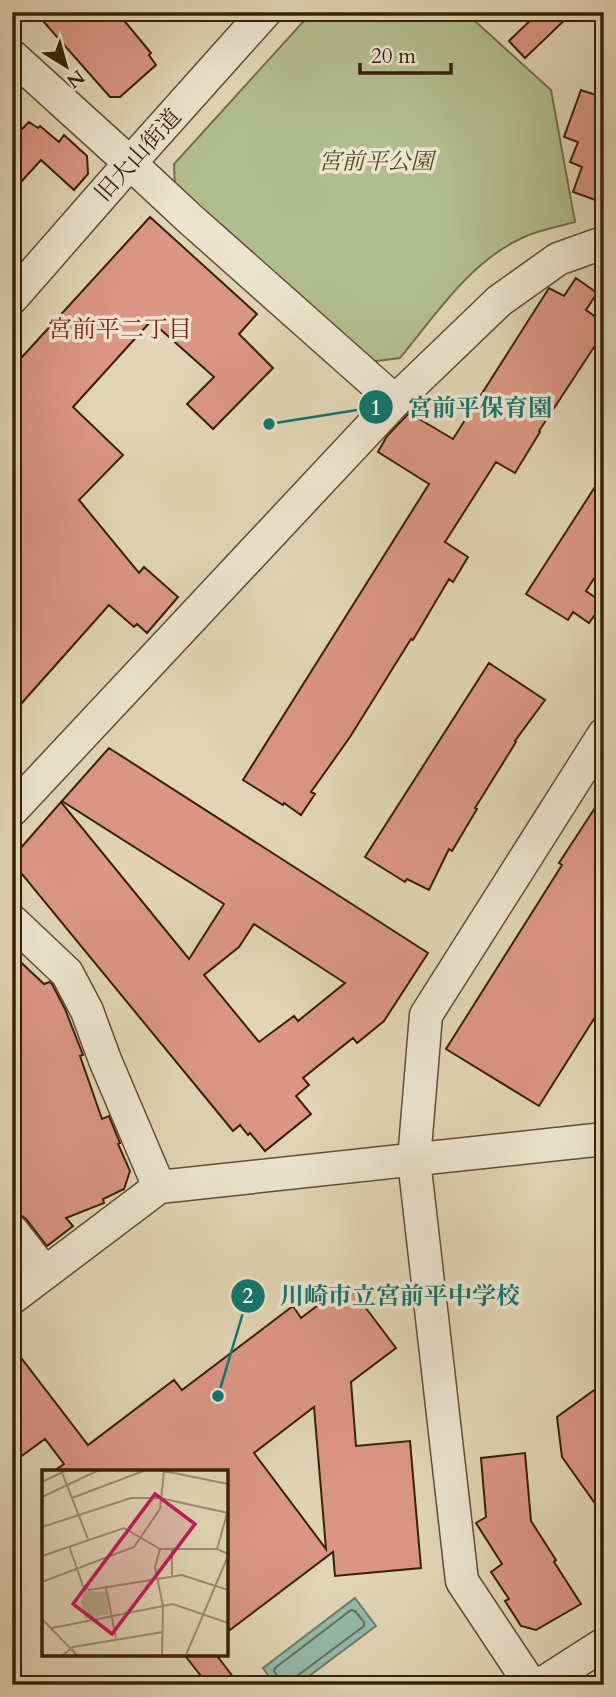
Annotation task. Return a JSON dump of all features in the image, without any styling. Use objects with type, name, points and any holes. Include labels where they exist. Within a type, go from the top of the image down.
[{"type":"street","name":"旧大山街道","points":[[12,298],[265,12]]},
{"type":"street","points":[[12,56],[395,401]]},
{"type":"street","points":[[12,810],[395,401],[499,300],[558,259],[597,245],[604,246]]},
{"type":"street","points":[[531,1685],[462,1581],[414,1160],[426,1014],[604,734]]},
{"type":"street","points":[[12,921],[67,973],[87,1011],[159,1187]]},
{"type":"street","points":[[12,1298],[159,1187],[604,1139]]},
{"type":"street","points":[[12,1231],[45,1273]]},
{"type":"street","points":[[540,1685],[604,1644]]},
{"type":"green space","name":"宮前平公園","points":[[312,12],[465,12],[551,90],[575,222],[528,235],[503,248],[486,261],[455,290],[400,358],[369,362],[175,189],[174,164]]},
{"type":"water","points":[[355,1598],[376,1626],[297,1685],[275,1685],[263,1668]]},
{"type":"building","points":[[35,12],[117,12],[151,53],[149,55],[156,65],[120,97],[110,97]]},
{"type":"building","points":[[539,12],[573,12],[525,58],[509,41]]},
{"type":"building","points":[[601,80],[604,80],[604,203],[573,192],[582,167],[570,162],[578,142],[564,137],[581,90],[596,95]]},
{"type":"building","points":[[29,122],[38,128],[40,126],[59,142],[64,135],[87,156],[88,174],[74,190],[41,160],[12,192],[12,139]]},
{"type":"building","points":[[150,217],[257,314],[239,334],[273,368],[213,429],[187,404],[214,377],[151,321],[73,407],[123,455],[79,500],[139,573],[144,567],[178,597],[147,633],[137,624],[134,627],[109,605],[12,714],[12,368]]},
{"type":"building","points":[[576,278],[597,293],[586,310],[604,323],[604,332],[539,431],[515,473],[496,462],[445,542],[468,557],[453,582],[449,579],[413,640],[411,639],[350,737],[311,792],[315,794],[301,815],[243,780],[429,484],[378,452],[387,436],[409,413],[453,439],[549,288],[564,296]]},
{"type":"building","points":[[604,473],[604,563],[586,591],[603,603],[589,623],[573,612],[568,620],[526,594]]},
{"type":"building","points":[[489,663],[545,700],[515,741],[452,851],[449,849],[429,890],[407,879],[405,882],[365,857]]},
{"type":"building","points":[[109,748],[428,953],[384,1021],[357,1043],[353,1038],[303,1078],[309,1085],[296,1096],[311,1114],[265,1151],[240,1125],[233,1131],[12,862],[12,858],[61,802],[189,959],[224,904],[62,801]],"holes":[[[254,924],[345,983],[298,1021],[294,1016],[259,1042],[204,975],[239,947]]]},
{"type":"building","points":[[604,794],[604,1003],[539,1106],[446,1049]]},
{"type":"building","points":[[12,954],[44,984],[52,984],[83,1055],[80,1056],[102,1119],[109,1116],[130,1171],[124,1189],[103,1199],[104,1203],[66,1218],[73,1226],[47,1246],[26,1219],[12,1213]]},
{"type":"building","points":[[347,1283],[396,1348],[351,1382],[356,1446],[410,1441],[421,1568],[335,1576],[333,1552],[228,1631],[228,1470],[55,1470],[64,1464],[45,1439],[12,1463],[12,1346],[88,1445],[174,1380],[182,1390],[293,1306],[301,1318]],"holes":[[[314,1407],[326,1549],[254,1453]]]},
{"type":"building","points":[[604,1383],[604,1516],[562,1457],[557,1417]]},
{"type":"building","points":[[525,1453],[531,1521],[581,1604],[536,1630],[521,1626],[505,1601],[509,1599],[491,1572],[502,1564],[476,1523],[486,1517],[481,1458]]},
{"type":"building","points":[[185,1655],[216,1655],[239,1685],[208,1685]]},
{"type":"place","name":"宮前平保育園","points":[[269,424]]},
{"type":"place","name":"川崎市立宮前平中学校","points":[[218,1396]]},
{"type":"district","name":"宮前平二丁目","points":[[120,329]]}]
